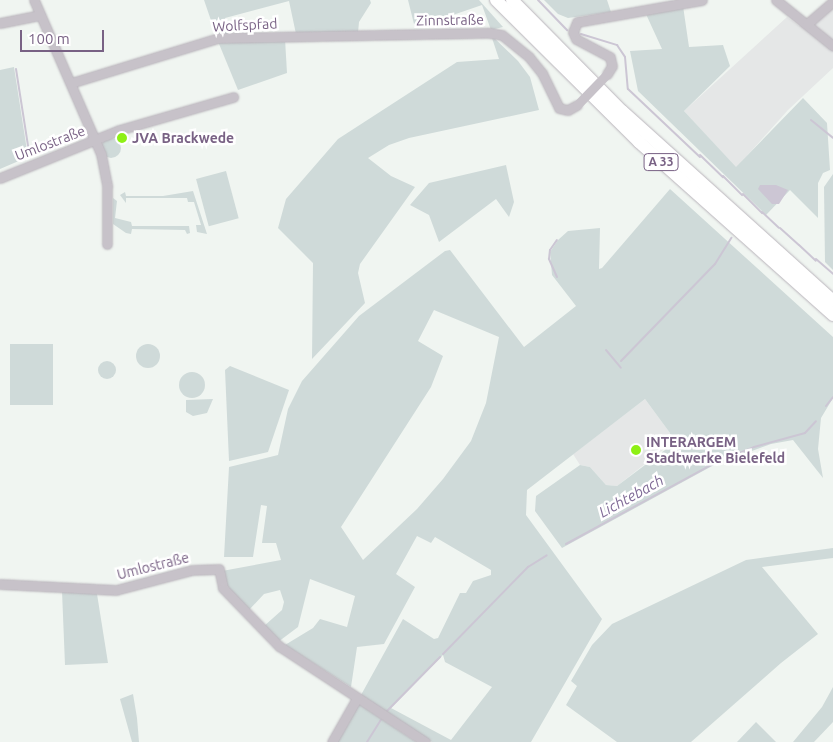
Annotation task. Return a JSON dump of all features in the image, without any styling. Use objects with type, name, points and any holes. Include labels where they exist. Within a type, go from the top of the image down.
[{"type":"highway","name":"A 33","points":[[496,0],[639,142],[833,315]]},
{"type":"highway","name":"A 33","points":[[512,0],[622,111],[833,301]]},
{"type":"street","points":[[34,0],[96,139],[233,97]]},
{"type":"street","name":"Zinnstraße","points":[[397,35],[502,35],[542,73],[560,108],[568,110],[577,105],[607,74],[612,66],[610,57],[576,39],[573,32],[576,22],[702,0]]},
{"type":"street","points":[[776,0],[833,46]]},
{"type":"street","points":[[807,24],[833,1]]},
{"type":"street","points":[[0,23],[40,15]]},
{"type":"street","name":"Wolfspfad","points":[[71,83],[218,38],[397,35]]},
{"type":"street","name":"Umlostraße","points":[[0,178],[96,139],[106,175],[107,244]]},
{"type":"street","name":"Umlostraße","points":[[0,584],[116,590],[192,570],[219,569],[223,588],[279,646],[425,742]]},
{"type":"street","points":[[332,742],[357,698]]},
{"type":"shaded area","points":[[204,0],[370,0],[371,3],[359,22],[358,33],[296,34],[289,1],[225,18],[229,35],[216,35]]},
{"type":"shaded area","points":[[408,0],[479,0],[503,27],[491,30],[482,5],[415,28]]},
{"type":"shaded area","points":[[544,0],[607,0],[611,12],[568,18],[558,14]]},
{"type":"shaded area","points":[[833,4],[833,68],[788,110],[736,168],[684,111],[787,17],[799,26]]},
{"type":"shaded area","points":[[683,6],[689,47],[723,45],[730,66],[684,111],[736,167],[803,98],[827,123],[830,170],[823,173],[818,183],[818,218],[790,190],[766,215],[638,91],[630,51],[662,49],[645,12]]},
{"type":"shaded area","points":[[491,35],[518,61],[530,77],[539,110],[409,138],[389,145],[368,158],[391,176],[415,187],[360,264],[358,273],[365,303],[312,359],[313,263],[278,228],[286,199],[338,139],[457,62],[499,59]]},
{"type":"shaded area","points":[[217,39],[285,39],[287,73],[238,90]]},
{"type":"shaded area","points":[[14,67],[28,157],[0,169],[0,70]]},
{"type":"shaded area","points":[[111,138],[118,141],[121,148],[118,155],[111,158],[104,155],[101,148],[104,141]]},
{"type":"shaded area","points":[[506,165],[514,202],[509,217],[496,199],[439,242],[429,215],[410,205],[429,183]]},
{"type":"shaded area","points":[[226,171],[239,218],[209,226],[196,179]]},
{"type":"shaded area","points":[[833,174],[833,270],[825,262],[824,187]]},
{"type":"shaded area","points":[[760,185],[776,185],[788,190],[779,204],[772,204],[758,189]]},
{"type":"shaded area","points":[[670,189],[833,337],[833,398],[821,418],[818,449],[823,478],[793,440],[771,444],[714,465],[562,548],[535,511],[536,496],[580,465],[590,467],[606,485],[617,486],[665,450],[669,445],[670,433],[645,399],[527,490],[526,515],[602,619],[531,742],[432,742],[361,695],[403,619],[434,639],[438,638],[460,593],[466,593],[473,581],[491,575],[491,570],[435,537],[431,543],[417,536],[396,574],[415,587],[384,644],[357,647],[351,687],[285,645],[313,628],[320,619],[347,627],[355,596],[310,579],[298,627],[278,642],[263,627],[282,610],[284,602],[280,590],[264,594],[248,611],[228,590],[222,571],[281,560],[276,543],[262,543],[267,506],[261,505],[253,557],[224,557],[229,467],[278,455],[288,409],[302,381],[359,316],[445,251],[450,250],[524,347],[576,306],[552,275],[550,252],[558,240],[568,231],[600,228],[599,269],[602,268]],"holes":[[[434,310],[499,337],[486,403],[471,441],[443,479],[417,509],[363,560],[341,527],[431,387],[443,356],[418,341]],[[443,655],[445,662],[492,687],[451,740],[391,708]]]},
{"type":"shaded area","points":[[193,191],[207,234],[197,232],[196,225],[201,225],[194,202],[188,202],[187,198],[126,198],[126,203],[120,195],[125,192],[126,196],[163,196]]},
{"type":"shaded area","points":[[113,198],[117,201],[115,218],[131,222],[132,226],[189,226],[190,233],[187,234],[185,230],[132,229],[131,234],[126,233],[113,224]]},
{"type":"shaded area","points":[[10,344],[53,344],[53,405],[10,405]]},
{"type":"shaded area","points":[[148,344],[156,348],[160,356],[156,364],[148,368],[140,364],[136,356],[140,348]]},
{"type":"shaded area","points":[[107,361],[113,364],[116,370],[113,376],[107,379],[101,376],[98,370],[101,364]]},
{"type":"shaded area","points":[[230,366],[289,390],[268,452],[229,461],[225,370]]},
{"type":"shaded area","points":[[192,372],[201,376],[205,385],[201,394],[192,398],[183,394],[179,385],[183,376]]},
{"type":"shaded area","points":[[213,399],[207,413],[193,416],[186,412],[186,400]]},
{"type":"shaded area","points":[[645,399],[670,433],[669,445],[617,486],[606,485],[590,467],[580,465],[573,454]]},
{"type":"shaded area","points":[[833,548],[833,558],[762,567],[818,634],[781,663],[691,742],[617,742],[566,705],[577,686],[571,681],[592,645],[612,624],[746,560]]},
{"type":"shaded area","points":[[62,591],[97,594],[108,663],[65,665]]},
{"type":"shaded area","points":[[833,687],[833,722],[814,742],[793,742],[822,707]]},
{"type":"shaded area","points":[[133,694],[139,742],[132,742],[120,699]]},
{"type":"shaded area","points":[[356,702],[416,742],[334,742]]},
{"type":"shaded area","points":[[756,722],[776,742],[737,742]]},
{"type":"waterway","points":[[538,0],[567,30]]},
{"type":"waterway","points":[[581,34],[617,45],[625,57],[628,89],[700,157]]},
{"type":"waterway","points":[[16,69],[30,158]]},
{"type":"waterway","points":[[811,120],[833,138]]},
{"type":"waterway","points":[[700,155],[723,177]]},
{"type":"waterway","points":[[723,176],[742,195]]},
{"type":"waterway","points":[[743,194],[762,213]]},
{"type":"waterway","points":[[762,212],[779,228]]},
{"type":"waterway","points":[[780,228],[799,245]]},
{"type":"waterway","points":[[621,361],[715,264],[731,238]]},
{"type":"waterway","points":[[557,240],[550,250],[549,259],[557,277]]},
{"type":"waterway","points":[[799,245],[816,261]]},
{"type":"waterway","points":[[816,259],[833,274]]},
{"type":"waterway","points":[[606,350],[621,368]]},
{"type":"waterway","name":"Lichtebach","points":[[826,406],[833,397]]},
{"type":"waterway","name":"Lichtebach","points":[[566,544],[713,464],[754,447],[805,433],[816,421]]},
{"type":"waterway","name":"Lichtebach","points":[[443,654],[528,567],[547,555]]},
{"type":"waterway","name":"Lichtebach","points":[[387,711],[440,657]]},
{"type":"waterway","name":"Lichtebach","points":[[367,742],[381,720]]},
{"type":"place","name":"JVA Brackwede","points":[[122,138]]},
{"type":"place","name":"INTERARGEM Stadtwerke Bielefeld","points":[[636,450]]}]
